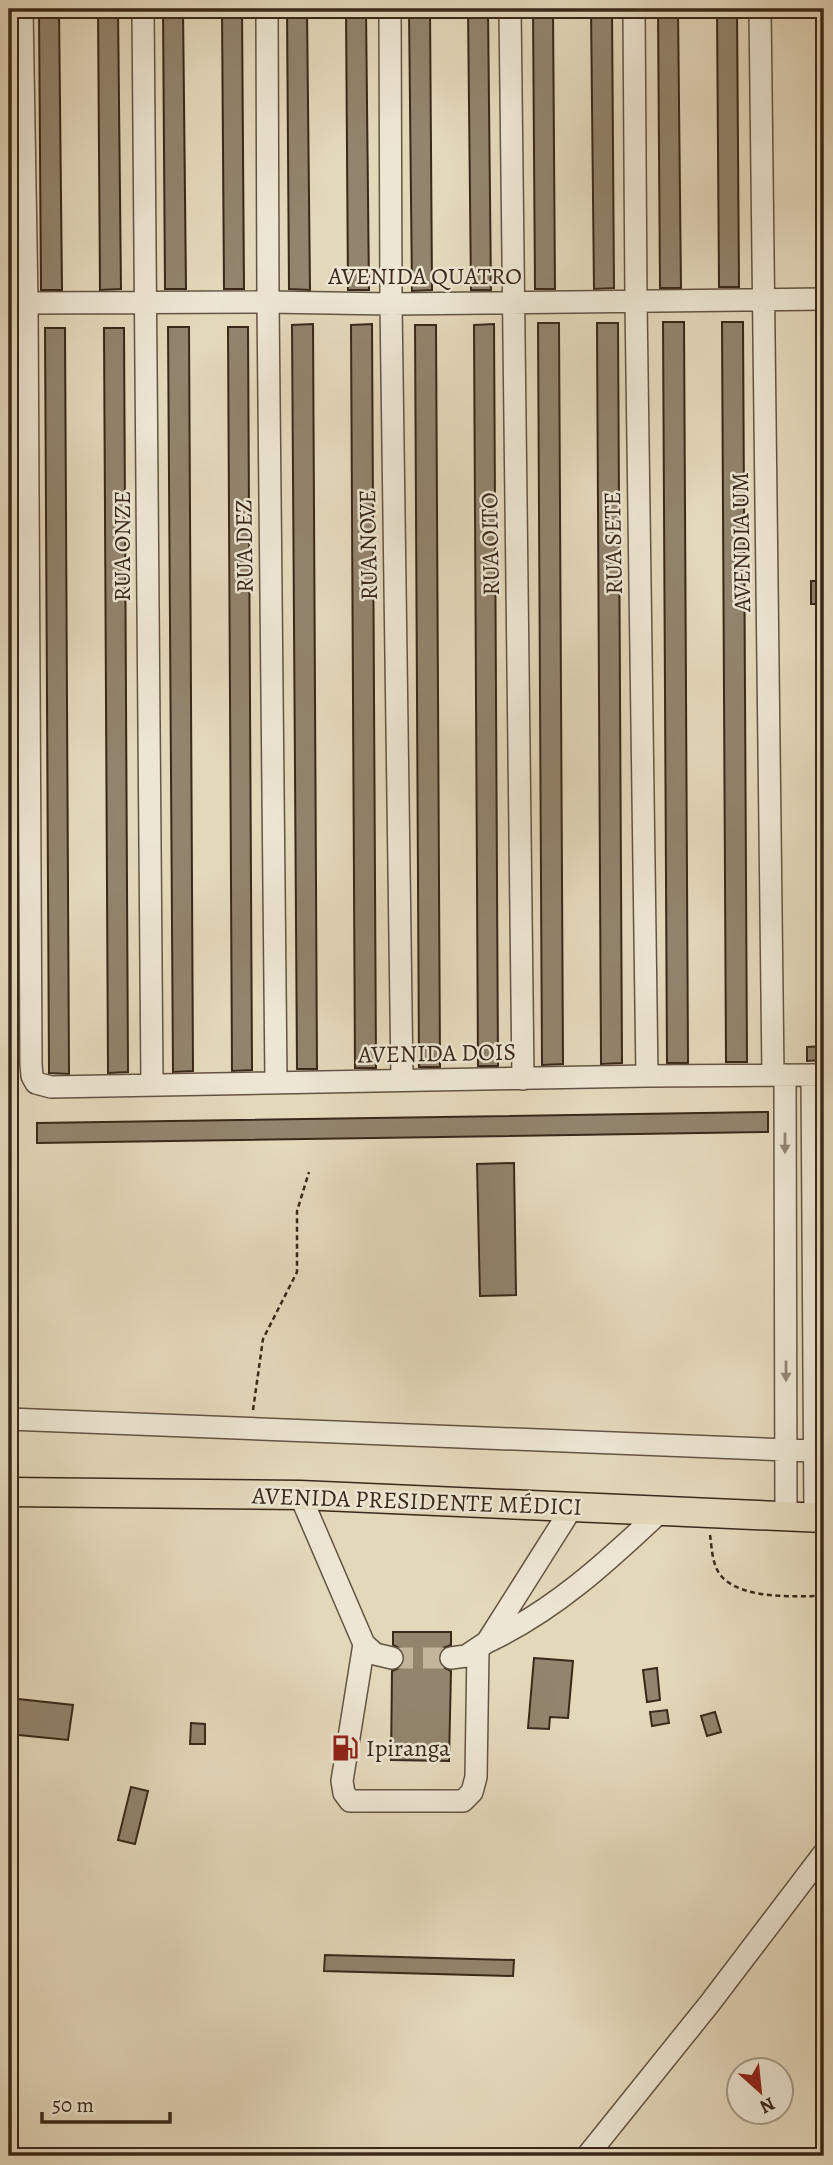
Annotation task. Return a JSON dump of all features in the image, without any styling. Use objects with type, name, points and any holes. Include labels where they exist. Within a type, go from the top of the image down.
[{"type":"main road","name":"AVENIDA PRESIDENTE MÉDICI","points":[[9,1492],[300,1495],[820,1517]]},
{"type":"street","points":[[22,9],[27,303]]},
{"type":"street","name":"RUA ONZE","points":[[143,9],[152,1084]]},
{"type":"street","name":"RUA DEZ","points":[[267,9],[276,1082]]},
{"type":"street","name":"RUA NOVE","points":[[390,9],[391,304],[402,1080]]},
{"type":"street","name":"RUA OITO","points":[[510,9],[523,1079]]},
{"type":"street","name":"RUA SETE","points":[[635,9],[636,302],[647,1076]]},
{"type":"street","name":"AVENDIA UM","points":[[760,9],[786,1516]]},
{"type":"street","name":"AVENIDA QUATRO","points":[[27,303],[391,304],[824,299]]},
{"type":"street","name":"AVENIDA DOIS","points":[[27,303],[31,1064],[36,1083],[51,1087],[818,1075]]},
{"type":"street","points":[[818,1075],[814,1451],[820,1517]]},
{"type":"street","points":[[9,1419],[814,1451]]},
{"type":"street","points":[[300,1495],[364,1644],[375,1654],[392,1658]]},
{"type":"street","points":[[364,1644],[342,1781],[344,1793],[350,1801],[463,1801],[472,1792],[476,1777],[482,1646],[573,1506]]},
{"type":"street","points":[[451,1658],[466,1656],[520,1627],[601,1568],[661,1511]]},
{"type":"street","points":[[587,2156],[710,2003],[824,1853]]},
{"type":"path","points":[[250,1428],[263,1339],[297,1272],[297,1211],[309,1171]]},
{"type":"path","points":[[707,1512],[713,1559],[722,1577],[741,1589],[769,1595],[824,1597]]},
{"type":"building","points":[[39,9],[59,9],[62,290],[41,290]]},
{"type":"building","points":[[98,9],[118,9],[121,289],[100,290]]},
{"type":"building","points":[[163,9],[183,9],[186,289],[165,289]]},
{"type":"building","points":[[222,9],[242,9],[244,289],[224,289]]},
{"type":"building","points":[[287,9],[307,9],[310,290],[289,289]]},
{"type":"building","points":[[346,9],[366,9],[369,290],[348,290]]},
{"type":"building","points":[[409,9],[430,9],[432,290],[412,291]]},
{"type":"building","points":[[468,9],[488,9],[491,290],[471,290]]},
{"type":"building","points":[[533,9],[553,9],[555,289],[535,289]]},
{"type":"building","points":[[591,9],[612,9],[614,288],[594,289]]},
{"type":"building","points":[[658,9],[678,9],[681,288],[660,288]]},
{"type":"building","points":[[717,9],[737,9],[739,287],[719,287]]},
{"type":"building","points":[[663,322],[684,322],[688,1063],[667,1063]]},
{"type":"building","points":[[722,322],[743,322],[747,1062],[726,1062]]},
{"type":"building","points":[[538,323],[559,323],[563,1064],[542,1065]]},
{"type":"building","points":[[597,323],[618,323],[622,1063],[601,1064]]},
{"type":"building","points":[[313,324],[317,1069],[297,1069],[292,325]]},
{"type":"building","points":[[372,324],[376,1068],[355,1068],[351,325]]},
{"type":"building","points":[[494,324],[498,1066],[478,1066],[474,325]]},
{"type":"building","points":[[415,325],[436,325],[440,1067],[419,1067]]},
{"type":"building","points":[[168,327],[189,327],[193,1071],[173,1072]]},
{"type":"building","points":[[228,327],[248,327],[252,1070],[232,1071]]},
{"type":"building","points":[[45,328],[65,328],[69,1074],[49,1073]]},
{"type":"building","points":[[104,328],[124,328],[128,1072],[108,1073]]},
{"type":"building","points":[[811,581],[824,581],[824,604],[811,604]]},
{"type":"building","points":[[824,1046],[824,1060],[807,1061],[807,1047]]},
{"type":"building","points":[[768,1112],[768,1132],[37,1143],[37,1123]]},
{"type":"building","points":[[514,1163],[516,1295],[480,1296],[477,1164]]},
{"type":"building","name":"Ipiranga","points":[[393,1632],[451,1632],[451,1645],[443,1648],[438,1659],[441,1666],[451,1671],[449,1761],[391,1760],[392,1671],[401,1667],[405,1660],[401,1649],[393,1645]]},
{"type":"building","points":[[534,1658],[573,1661],[568,1718],[550,1717],[549,1729],[528,1728]]},
{"type":"building","points":[[657,1668],[660,1700],[647,1702],[643,1670]]},
{"type":"building","points":[[9,1698],[73,1705],[68,1740],[9,1734]]},
{"type":"building","points":[[667,1710],[669,1723],[652,1726],[650,1712]]},
{"type":"building","points":[[715,1712],[721,1732],[707,1736],[701,1716]]},
{"type":"building","points":[[191,1723],[205,1724],[205,1744],[190,1744]]},
{"type":"building","points":[[131,1787],[148,1791],[135,1844],[118,1840]]},
{"type":"building","points":[[325,1955],[514,1960],[513,1976],[324,1971]]},
{"type":"tunnel","points":[[392,1658],[451,1658]]},
{"type":"place","name":"Ipiranga","points":[[345,1748]]}]
